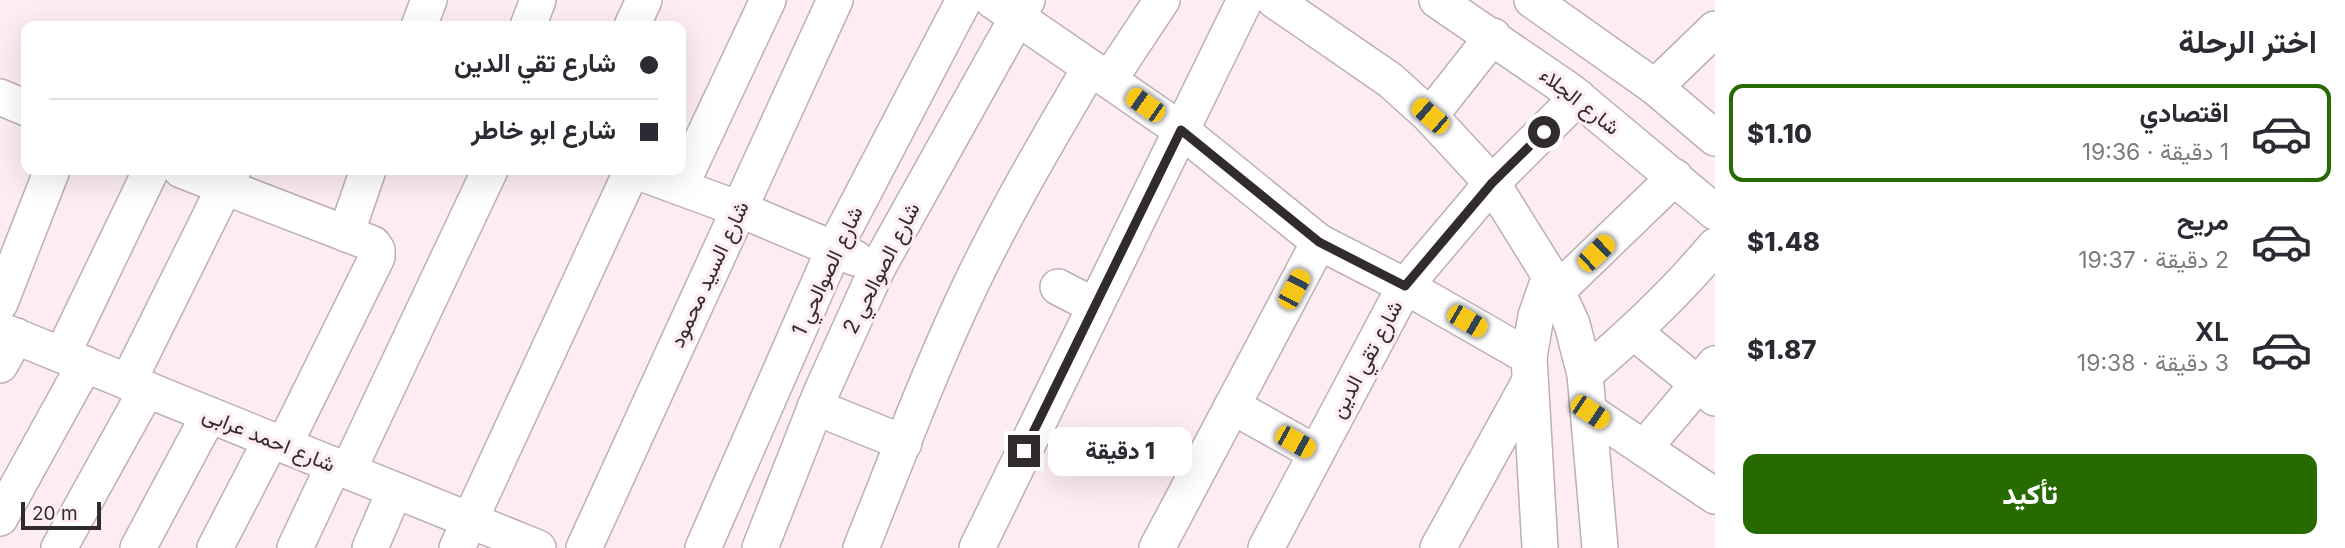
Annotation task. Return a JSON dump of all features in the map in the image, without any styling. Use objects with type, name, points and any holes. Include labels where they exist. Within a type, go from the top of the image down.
[{"type":"street","points":[[421,21],[429,0]]},
{"type":"street","points":[[530,21],[538,0]]},
{"type":"street","points":[[634,21],[644,0]]},
{"type":"street","points":[[686,174],[768,0]]},
{"type":"street","name":"شارع السيد محمود","points":[[584,548],[835,0]]},
{"type":"street","name":"شارع الصوالحي 1","points":[[703,548],[834,249],[964,0]]},
{"type":"street","points":[[861,548],[938,355],[1009,209],[1100,74],[1162,0]]},
{"type":"street","points":[[977,548],[1245,0]]},
{"type":"street","points":[[1274,0],[1390,80],[1430,116],[1492,183],[1554,284],[1572,324],[1585,374],[1600,548]]},
{"type":"street","name":"شارع الجلاء","points":[[1437,0],[1574,94],[1715,212]]},
{"type":"street","points":[[1532,0],[1656,87],[1715,138]]},
{"type":"street","points":[[1012,6],[1100,74],[1181,130],[1319,242],[1405,286],[1530,369]]},
{"type":"street","name":"شارع الصوالحي 2","points":[[760,548],[816,407],[877,269],[1012,6]]},
{"type":"street","points":[[1656,87],[1715,29]]},
{"type":"street","points":[[1430,116],[1493,36]]},
{"type":"street","name":"شارع تقي الدين","points":[[1266,548],[1405,286],[1492,183],[1574,94],[1601,47]]},
{"type":"street","points":[[0,97],[21,106]]},
{"type":"street","points":[[0,303],[50,175]]},
{"type":"street","points":[[0,518],[74,360],[149,175]]},
{"type":"street","points":[[208,175],[229,179],[373,244],[377,250],[377,257],[278,442],[215,548]]},
{"type":"street","points":[[346,234],[366,175]]},
{"type":"street","points":[[295,548],[341,468],[488,175]]},
{"type":"street","points":[[463,534],[631,175]]},
{"type":"street","points":[[647,175],[739,209],[877,269]]},
{"type":"street","points":[[680,187],[686,175]]},
{"type":"street","points":[[1540,548],[1530,369],[1536,316],[1554,284],[1675,177]]},
{"type":"street","points":[[59,548],[138,386],[229,179]]},
{"type":"street","points":[[1157,548],[1319,242]]},
{"type":"street","points":[[1585,374],[1634,332],[1685,281],[1715,246]]},
{"type":"street","points":[[1058,287],[1095,306]]},
{"type":"street","points":[[1634,332],[1709,382],[1644,448]]},
{"type":"street","name":"شارع احمد عرابى","points":[[5,344],[74,360],[395,490],[463,534],[538,548]]},
{"type":"street","points":[[1438,548],[1530,369]]},
{"type":"street","points":[[816,407],[904,443]]},
{"type":"street","points":[[1232,407],[1316,453]]},
{"type":"street","points":[[1590,412],[1712,489]]},
{"type":"street","points":[[138,548],[209,415]]},
{"type":"street","points":[[370,548],[395,490]]},
{"type":"route","points":[[1024,451],[1181,130],[1319,242],[1405,286],[1492,183],[1544,132]]}]
